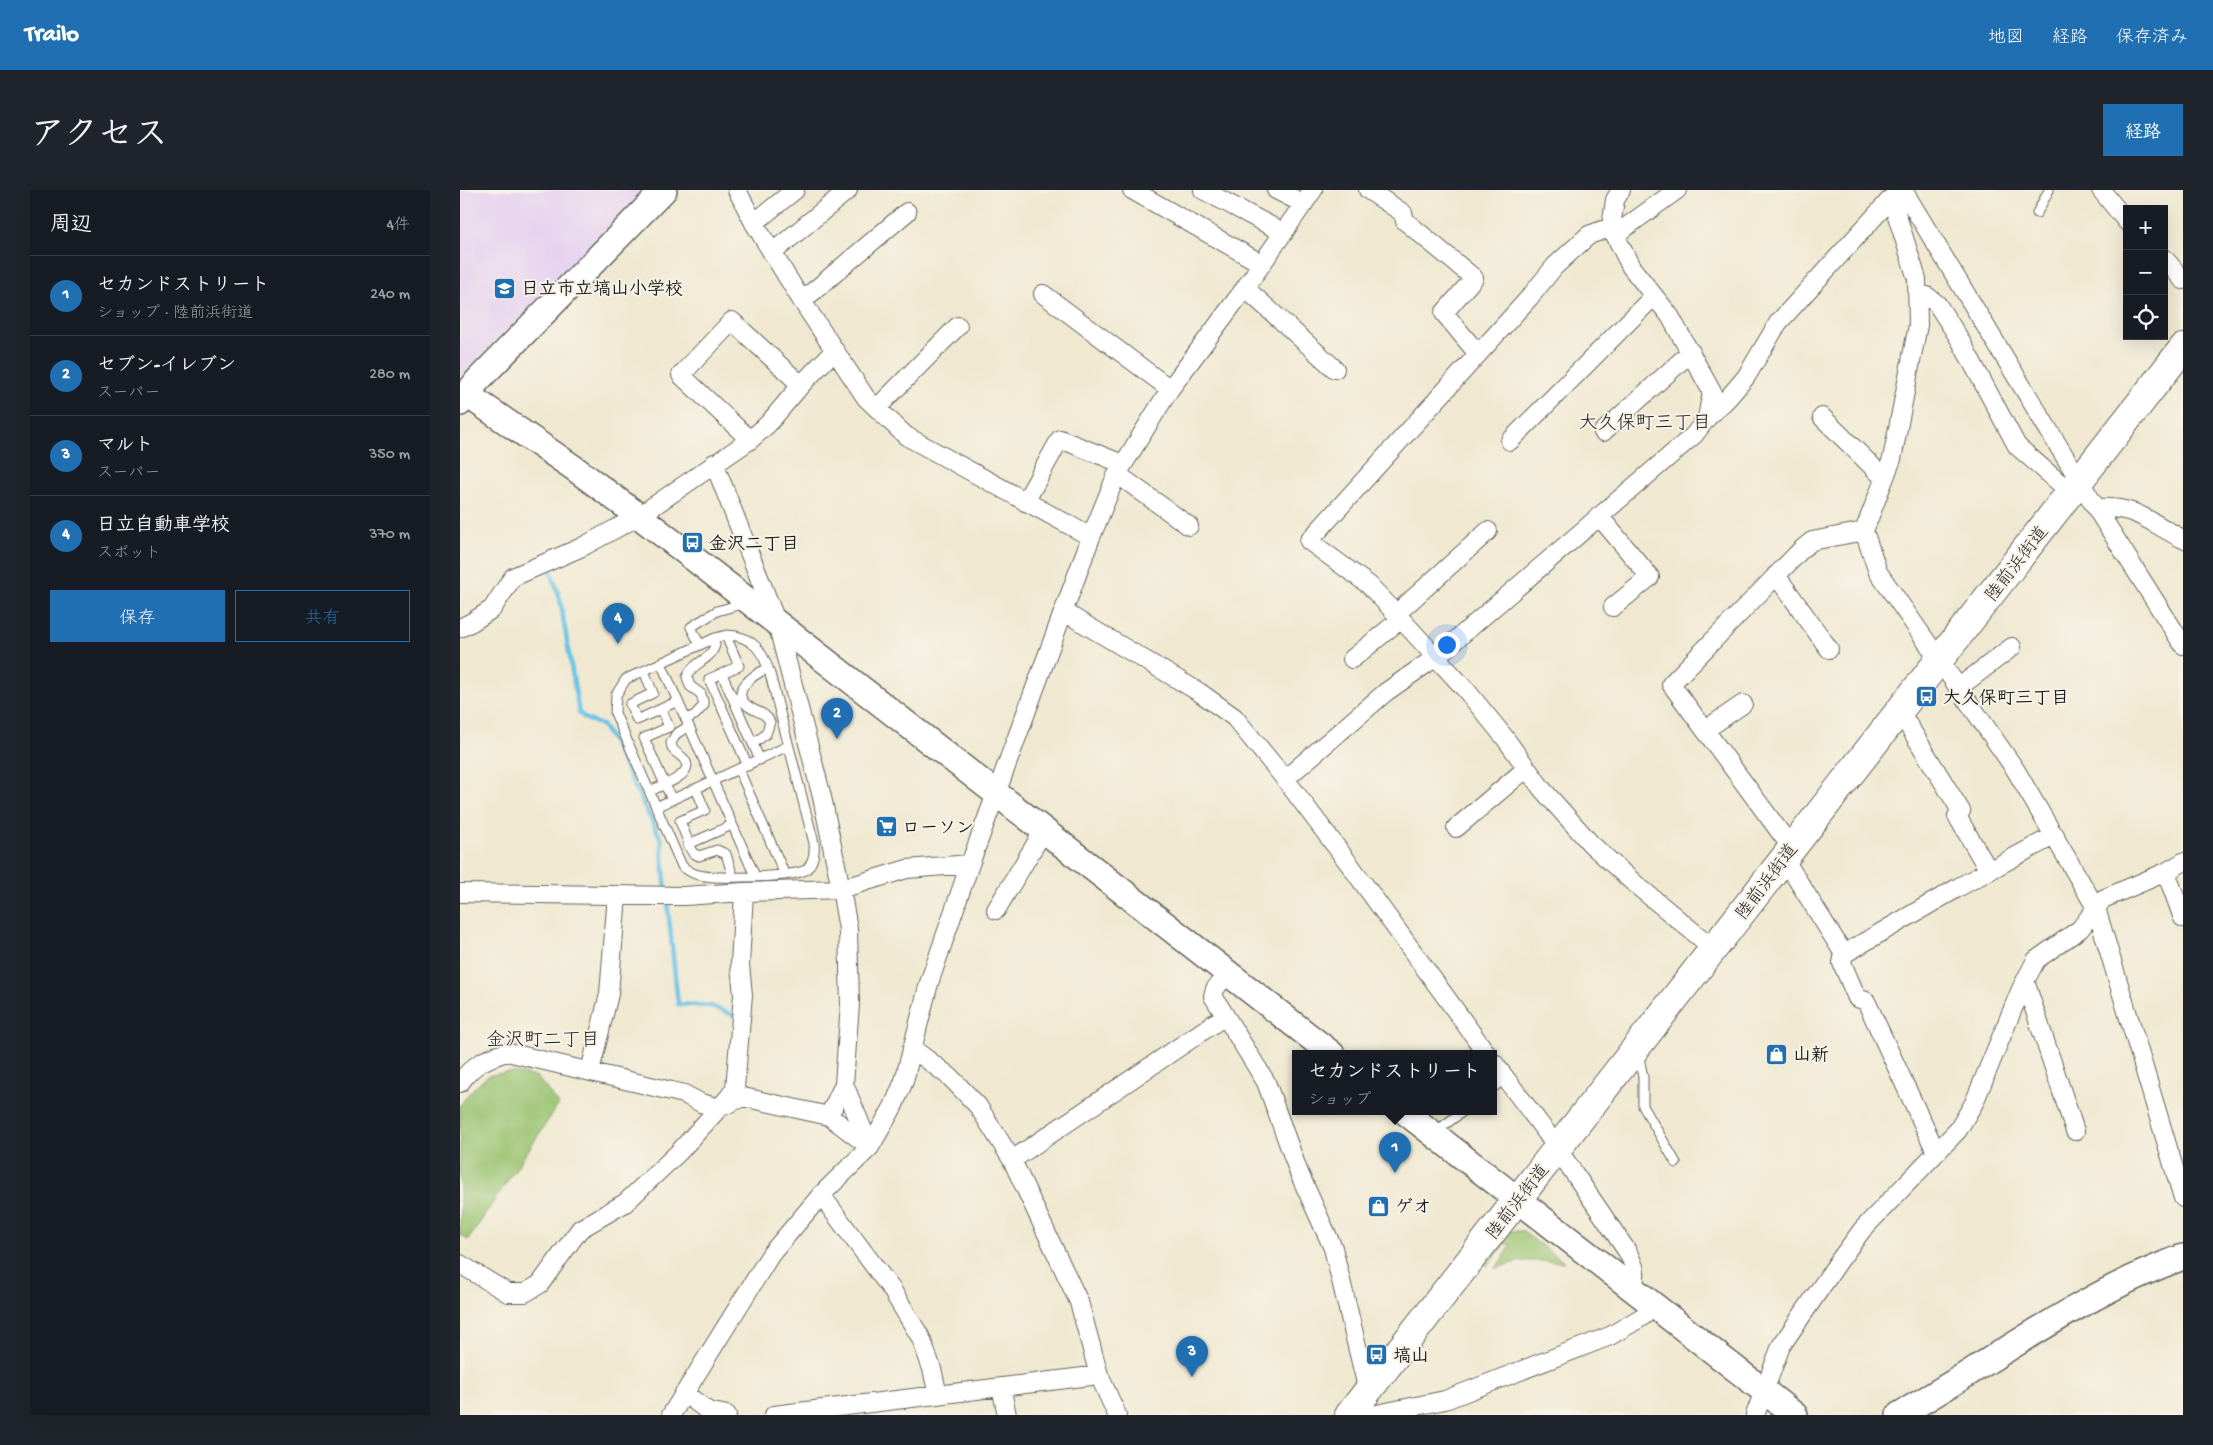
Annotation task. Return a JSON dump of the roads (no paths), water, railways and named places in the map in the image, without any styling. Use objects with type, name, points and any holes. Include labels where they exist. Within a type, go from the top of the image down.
[{"type":"highway","name":"陸前浜街道","points":[[1349,1415],[1370,1403],[1557,1148],[2183,348]]},
{"type":"street","points":[[664,190],[462,396],[574,468],[639,516],[1327,1050]]},
{"type":"street","points":[[737,190],[754,223],[802,301],[866,398],[876,408],[906,436],[1090,537]]},
{"type":"street","points":[[754,223],[796,190]]},
{"type":"street","points":[[772,253],[848,190]]},
{"type":"street","points":[[1132,190],[1262,264]]},
{"type":"street","points":[[1203,190],[1284,232]]},
{"type":"street","points":[[671,1415],[771,1254],[821,1195],[870,1147],[894,1107],[904,1081],[929,983],[1021,722],[1064,612],[1090,537],[1120,469],[1170,389],[1309,197],[1276,190]]},
{"type":"street","points":[[1368,190],[1403,213],[1405,220],[1474,278],[1444,313],[1478,354]]},
{"type":"street","points":[[1621,190],[1615,200],[1613,231],[1631,266],[1670,316],[1712,392],[1707,418]]},
{"type":"street","points":[[1677,190],[1613,231],[1589,235],[1555,266],[1309,541],[1369,585],[1399,616],[1466,690],[1542,789],[1590,844],[1714,949]]},
{"type":"street","points":[[1900,190],[1893,204],[1917,279],[1918,325],[1892,459],[1864,531],[1878,572],[2015,769],[2096,908],[2183,1198]]},
{"type":"street","points":[[1285,779],[1386,692],[1436,657],[1694,435],[1707,418],[1746,377],[1778,323],[1900,190]]},
{"type":"street","points":[[1900,190],[2076,486],[2096,508],[2183,645]]},
{"type":"street","points":[[2101,190],[2123,217]]},
{"type":"street","points":[[802,301],[907,212]]},
{"type":"street","points":[[2168,263],[2183,280]]},
{"type":"street","points":[[1244,288],[1335,370]]},
{"type":"street","points":[[1917,292],[1927,296],[1937,304],[1968,355],[2017,446],[2076,486]]},
{"type":"street","points":[[1042,294],[1170,389]]},
{"type":"street","points":[[1510,441],[1654,296]]},
{"type":"street","points":[[750,440],[681,375],[732,321],[801,385]]},
{"type":"street","points":[[876,408],[958,326]]},
{"type":"street","points":[[460,628],[492,609],[513,576],[582,547],[639,516],[750,440],[768,424],[801,385],[834,351]]},
{"type":"street","points":[[1603,432],[1691,352]]},
{"type":"street","points":[[1822,417],[1884,478]]},
{"type":"street","points":[[1025,502],[1060,439],[1120,469],[1189,526]]},
{"type":"street","points":[[714,463],[777,622],[822,797],[848,929],[850,1004],[844,1084],[828,1116]]},
{"type":"street","points":[[2096,508],[2118,506],[2134,512],[2183,539]]},
{"type":"street","points":[[1599,516],[1650,576],[1613,607]]},
{"type":"street","points":[[1352,659],[1488,531]]},
{"type":"street","points":[[1864,531],[1812,542],[1802,549],[1671,684],[1705,730],[1787,852],[1844,954],[1842,963],[1857,998],[1866,1001],[1936,1152]]},
{"type":"street","points":[[1776,576],[1829,649]]},
{"type":"street","points":[[1064,612],[1199,692],[1234,717],[1285,779],[1484,1050]]},
{"type":"street","points":[[1958,688],[2012,647]]},
{"type":"street","points":[[1705,730],[1743,704]]},
{"type":"street","points":[[1899,710],[1962,811],[1957,816],[1989,871]]},
{"type":"street","points":[[1456,828],[1527,768]]},
{"type":"street","points":[[996,910],[1044,830]]},
{"type":"street","points":[[1844,954],[2055,835]]},
{"type":"street","points":[[1755,1415],[1781,1346],[1839,1261],[1862,1230],[1958,1130],[1974,1103],[2025,981],[2036,960],[2080,929],[2103,899],[2166,872],[2183,862]]},
{"type":"street","points":[[460,893],[684,896],[841,889],[907,869],[970,864]]},
{"type":"street","points":[[2166,872],[2183,918]]},
{"type":"street","points":[[460,1264],[508,1293],[526,1293],[540,1284],[580,1230],[626,1204],[679,1152],[735,1088],[743,995],[740,965],[744,892]]},
{"type":"street","points":[[590,1071],[609,994],[617,895]]},
{"type":"street","points":[[1228,972],[1214,989],[1213,996],[1266,1082],[1299,1173],[1333,1248],[1370,1403],[1445,1400],[1610,1336],[1642,1317],[1656,1305]]},
{"type":"street","points":[[2025,981],[2075,1131]]},
{"type":"street","points":[[1012,1160],[1224,1016]]},
{"type":"street","points":[[912,1048],[950,1077],[978,1106],[1012,1160],[1079,1302],[1098,1375],[1117,1415]]},
{"type":"street","points":[[460,1083],[467,1073],[484,1059],[507,1052],[684,1094],[701,1103],[719,1108],[743,1097],[828,1116],[870,1147]]},
{"type":"street","points":[[1500,1083],[1557,1148],[1635,1266],[1636,1275],[1633,1287]]},
{"type":"street","points":[[844,1084],[870,1147]]},
{"type":"street","points":[[1409,1115],[1517,1201],[1633,1287],[1795,1415]]},
{"type":"street","points":[[821,1195],[892,1290],[921,1338],[932,1369],[938,1395]]},
{"type":"street","points":[[1899,1415],[2102,1294],[2151,1269],[2183,1257]]},
{"type":"street","points":[[774,1415],[1098,1375]]},
{"type":"street","points":[[1001,1387],[1007,1415]]},
{"type":"street","points":[[684,1393],[708,1411],[727,1415]]},
{"type":"lane","points":[[2037,212],[2049,190]]},
{"type":"lane","points":[[700,645],[692,627],[717,610],[738,605],[743,596]]},
{"type":"lane","points":[[726,636],[739,666],[709,679],[748,766]]},
{"type":"lane","points":[[726,636],[738,636],[753,643],[765,658],[814,851],[814,858],[802,872],[785,875],[708,877],[690,872],[682,866],[614,708],[616,695],[626,679],[700,645],[726,636]]},
{"type":"lane","points":[[649,791],[684,772],[686,766],[684,759],[672,750],[671,743],[673,736],[704,705],[701,694],[690,686],[687,677],[691,668],[711,654],[715,645],[713,640]]},
{"type":"lane","points":[[661,663],[755,876]]},
{"type":"lane","points":[[752,744],[766,734],[770,722],[764,714],[749,708],[744,703],[742,691],[750,678],[768,668]]},
{"type":"lane","points":[[637,720],[630,704],[653,693],[644,671]]},
{"type":"lane","points":[[722,674],[760,760]]},
{"type":"lane","points":[[621,727],[678,701]]},
{"type":"lane","points":[[661,709],[669,727],[644,738],[672,800]]},
{"type":"lane","points":[[656,807],[714,782],[788,746]]},
{"type":"lane","points":[[636,760],[651,753]]},
{"type":"lane","points":[[739,770],[785,875]]},
{"type":"lane","points":[[696,789],[705,810],[680,821],[689,845],[693,853],[699,856],[717,850],[726,854],[733,876]]},
{"type":"lane","points":[[675,850],[732,825]]},
{"type":"lane","points":[[1636,1048],[1643,1077],[1643,1106],[1676,1163]]},
{"type":"lane","points":[[1433,1134],[1458,1115]]},
{"type":"waterway","points":[[551,572],[560,599],[579,713],[586,719],[602,725],[611,739],[661,839],[666,891]]},
{"type":"waterway","points":[[667,899],[678,1004],[711,1006],[733,1015]]},
{"type":"place","name":"日立市立塙山小学校","points":[[505,288]]},
{"type":"place","name":"金沢二丁目","points":[[693,543]]},
{"type":"place","name":"日立自動車学校","points":[[618,644]]},
{"type":"place","name":"大久保町三丁目","points":[[1927,697]]},
{"type":"place","name":"セブン-イレブン","points":[[837,739]]},
{"type":"place","name":"ローソン","points":[[886,827]]},
{"type":"place","name":"山新","points":[[1777,1054]]},
{"type":"place","name":"セカンドストリート","points":[[1395,1173]]},
{"type":"place","name":"ゲオ","points":[[1379,1206]]},
{"type":"place","name":"塙山","points":[[1377,1355]]},
{"type":"place","name":"マルト","points":[[1192,1377]]},
{"type":"district","name":"大久保町三丁目","points":[[1645,421]]},
{"type":"district","name":"金沢町二丁目","points":[[543,1038]]}]
